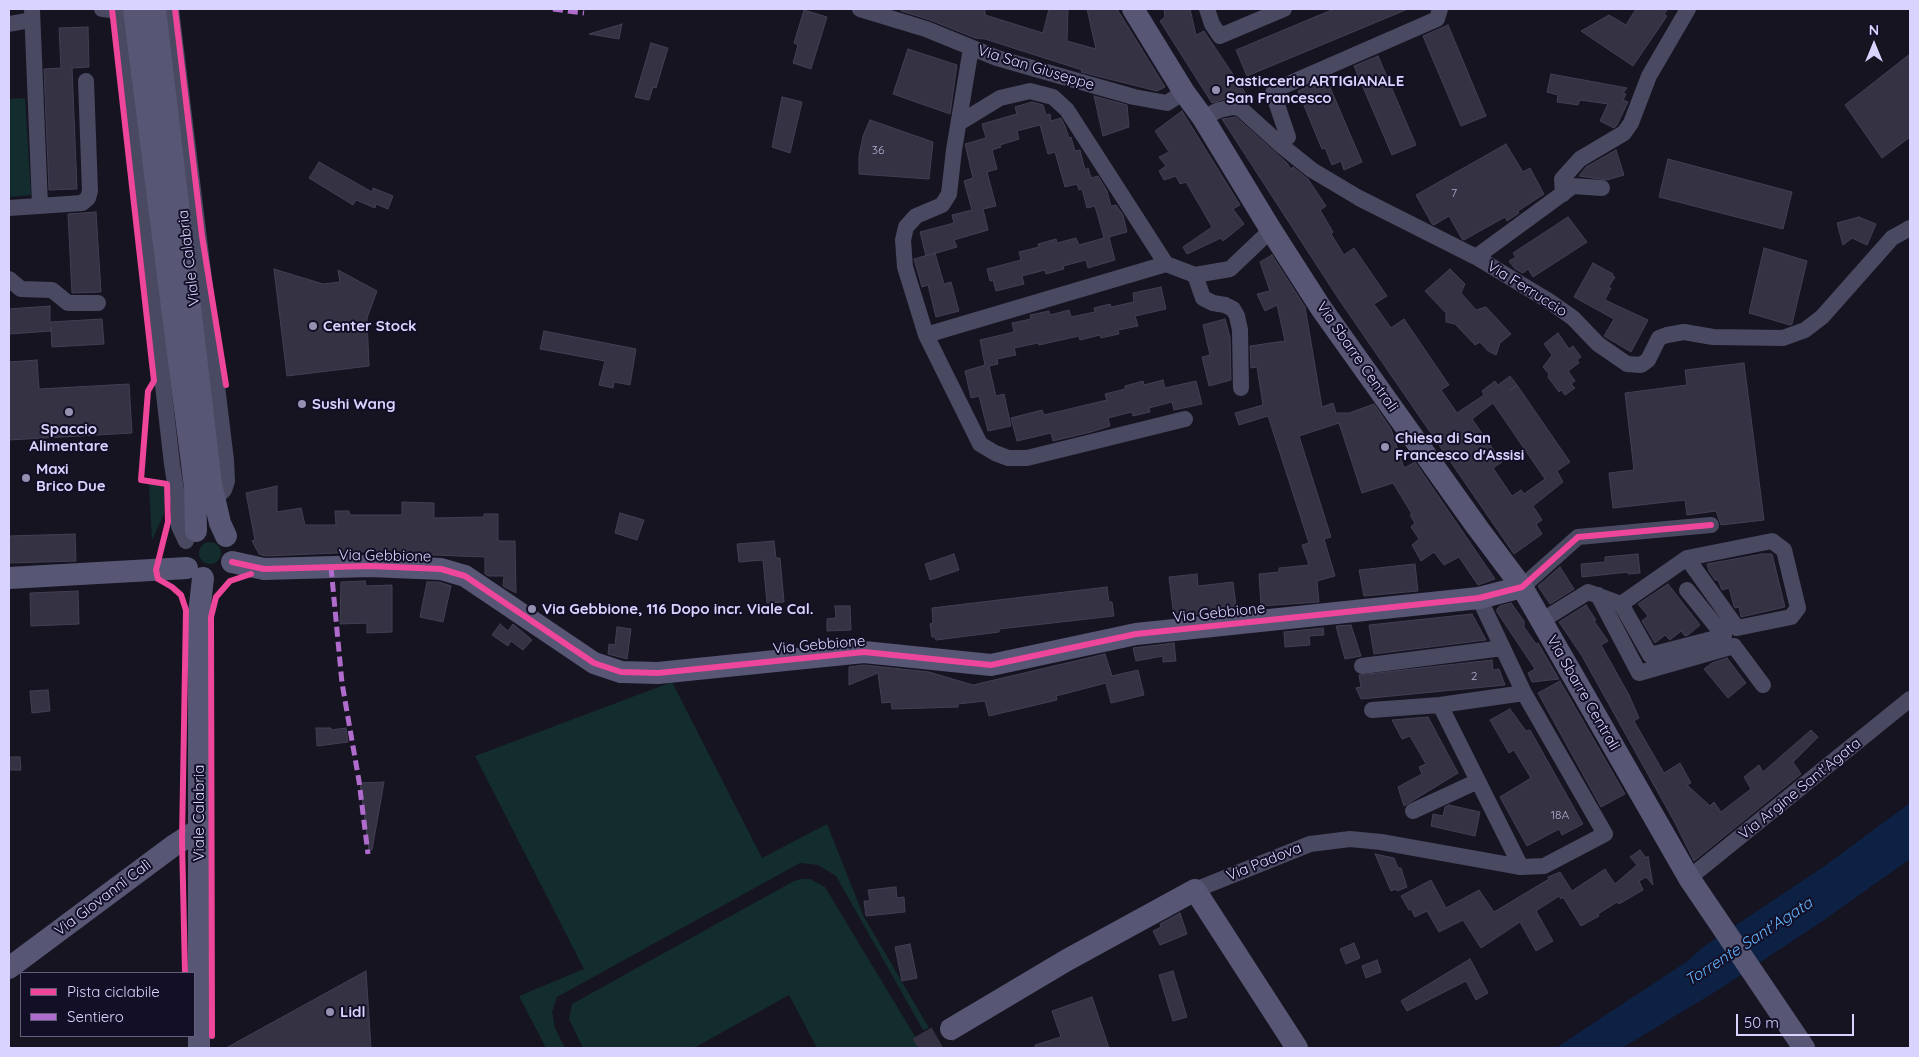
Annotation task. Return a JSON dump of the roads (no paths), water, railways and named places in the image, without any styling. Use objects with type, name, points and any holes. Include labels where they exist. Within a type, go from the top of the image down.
[{"type":"street","points":[[102,9],[125,10]]},
{"type":"street","name":"Viale Calabria","points":[[155,9],[211,484],[220,523],[233,551],[232,562]]},
{"type":"street","name":"Viale Calabria","points":[[171,9],[228,481],[224,490],[214,499]]},
{"type":"street","name":"Via San Giuseppe","points":[[860,9],[926,29],[997,58],[1134,97],[1167,103],[1184,92]]},
{"type":"street","name":"Via Sbarre Centrali","points":[[1133,9],[1321,308],[1522,587],[1691,881],[1801,1044]]},
{"type":"street","points":[[1207,9],[1212,24],[1220,36],[1284,9]]},
{"type":"street","points":[[1288,137],[1274,94],[1279,88],[1437,20],[1440,9]]},
{"type":"street","points":[[1563,194],[1562,179],[1580,159],[1624,133],[1631,123],[1649,76],[1688,9]]},
{"type":"street","name":"Viale Calabria","points":[[125,10],[182,463],[195,487],[191,536],[183,555],[195,573],[199,614],[199,1048]]},
{"type":"street","points":[[9,24],[31,14],[40,205]]},
{"type":"street","points":[[971,48],[954,150],[949,194],[942,205],[916,216],[906,227],[903,240],[905,267],[926,335],[980,444],[995,454],[1008,458],[1027,458],[1185,419]]},
{"type":"street","points":[[9,208],[82,203],[88,198],[90,191],[86,81]]},
{"type":"street","points":[[959,123],[1000,98],[1030,91],[1053,97],[1067,110],[1166,264],[1195,275],[1230,269],[1271,230]]},
{"type":"street","name":"Via Ferruccio","points":[[1203,118],[1218,110],[1233,107],[1240,108],[1312,170],[1360,198],[1476,257],[1549,301],[1573,318],[1598,344],[1627,364],[1641,364],[1648,360],[1659,338],[1667,335],[1684,332],[1713,337],[1783,338],[1805,330],[1822,317],[1892,238],[1910,228]]},
{"type":"street","points":[[1476,257],[1573,186],[1602,188]]},
{"type":"street","points":[[926,335],[1166,264]]},
{"type":"street","points":[[1195,275],[1203,298],[1233,309],[1237,316],[1240,330],[1241,388]]},
{"type":"street","points":[[9,280],[21,289],[52,290],[68,303],[98,303]]},
{"type":"street","points":[[1522,587],[1578,537],[1711,525]]},
{"type":"street","points":[[191,536],[212,528],[226,536]]},
{"type":"street","points":[[1621,604],[1687,558],[1772,541],[1784,550],[1798,608],[1791,617],[1737,628],[1687,558]]},
{"type":"street","points":[[9,578],[195,573],[212,578],[220,576],[232,562]]},
{"type":"street","name":"Via Gebbione","points":[[232,562],[264,569],[370,566],[441,569],[465,576],[594,663],[621,672],[658,673],[864,652],[991,665],[1136,634],[1479,598],[1522,587]]},
{"type":"street","points":[[1541,621],[1588,592],[1621,604],[1650,655],[1724,636],[1687,590]]},
{"type":"street","points":[[1598,595],[1640,673],[1734,646],[1763,685]]},
{"type":"street","points":[[1372,710],[1440,705],[1524,693],[1479,598]]},
{"type":"street","points":[[1362,666],[1503,648]]},
{"type":"street","name":"Via Padova","points":[[951,1029],[1067,960],[1195,890],[1310,844],[1350,839],[1381,842],[1522,867],[1544,866],[1605,834],[1524,693]]},
{"type":"street","name":"Via Argine Sant'Agata","points":[[1691,881],[1910,699]]},
{"type":"street","points":[[1440,705],[1522,867]]},
{"type":"street","points":[[1413,811],[1478,780]]},
{"type":"street","name":"Via Giovanni Calì","points":[[9,968],[173,846],[198,830]]},
{"type":"street","points":[[1195,890],[1296,1048]]},
{"type":"water","name":"Torrente Sant'Agata","points":[[1910,803],[1910,859],[1821,922],[1718,990],[1622,1048],[1556,1048],[1689,960],[1703,947],[1826,865]]},
{"type":"tunnel","points":[[918,1048],[951,1029]]},
{"type":"place","name":"Pasticceria ARTIGIANALE San Francesco","points":[[1216,90]]},
{"type":"place","name":"Center Stock","points":[[313,326]]},
{"type":"place","name":"Sushi Wang","points":[[302,404]]},
{"type":"place","name":"Spaccio Alimentare","points":[[69,412]]},
{"type":"place","name":"Chiesa di San Francesco d'Assisi","points":[[1385,447]]},
{"type":"place","name":"Maxi Brico Due","points":[[26,478]]},
{"type":"place","name":"Via Gebbione, 116 Dopo incr. Viale Cal.","points":[[532,609]]},
{"type":"place","name":"Lidl","points":[[330,1012]]}]
